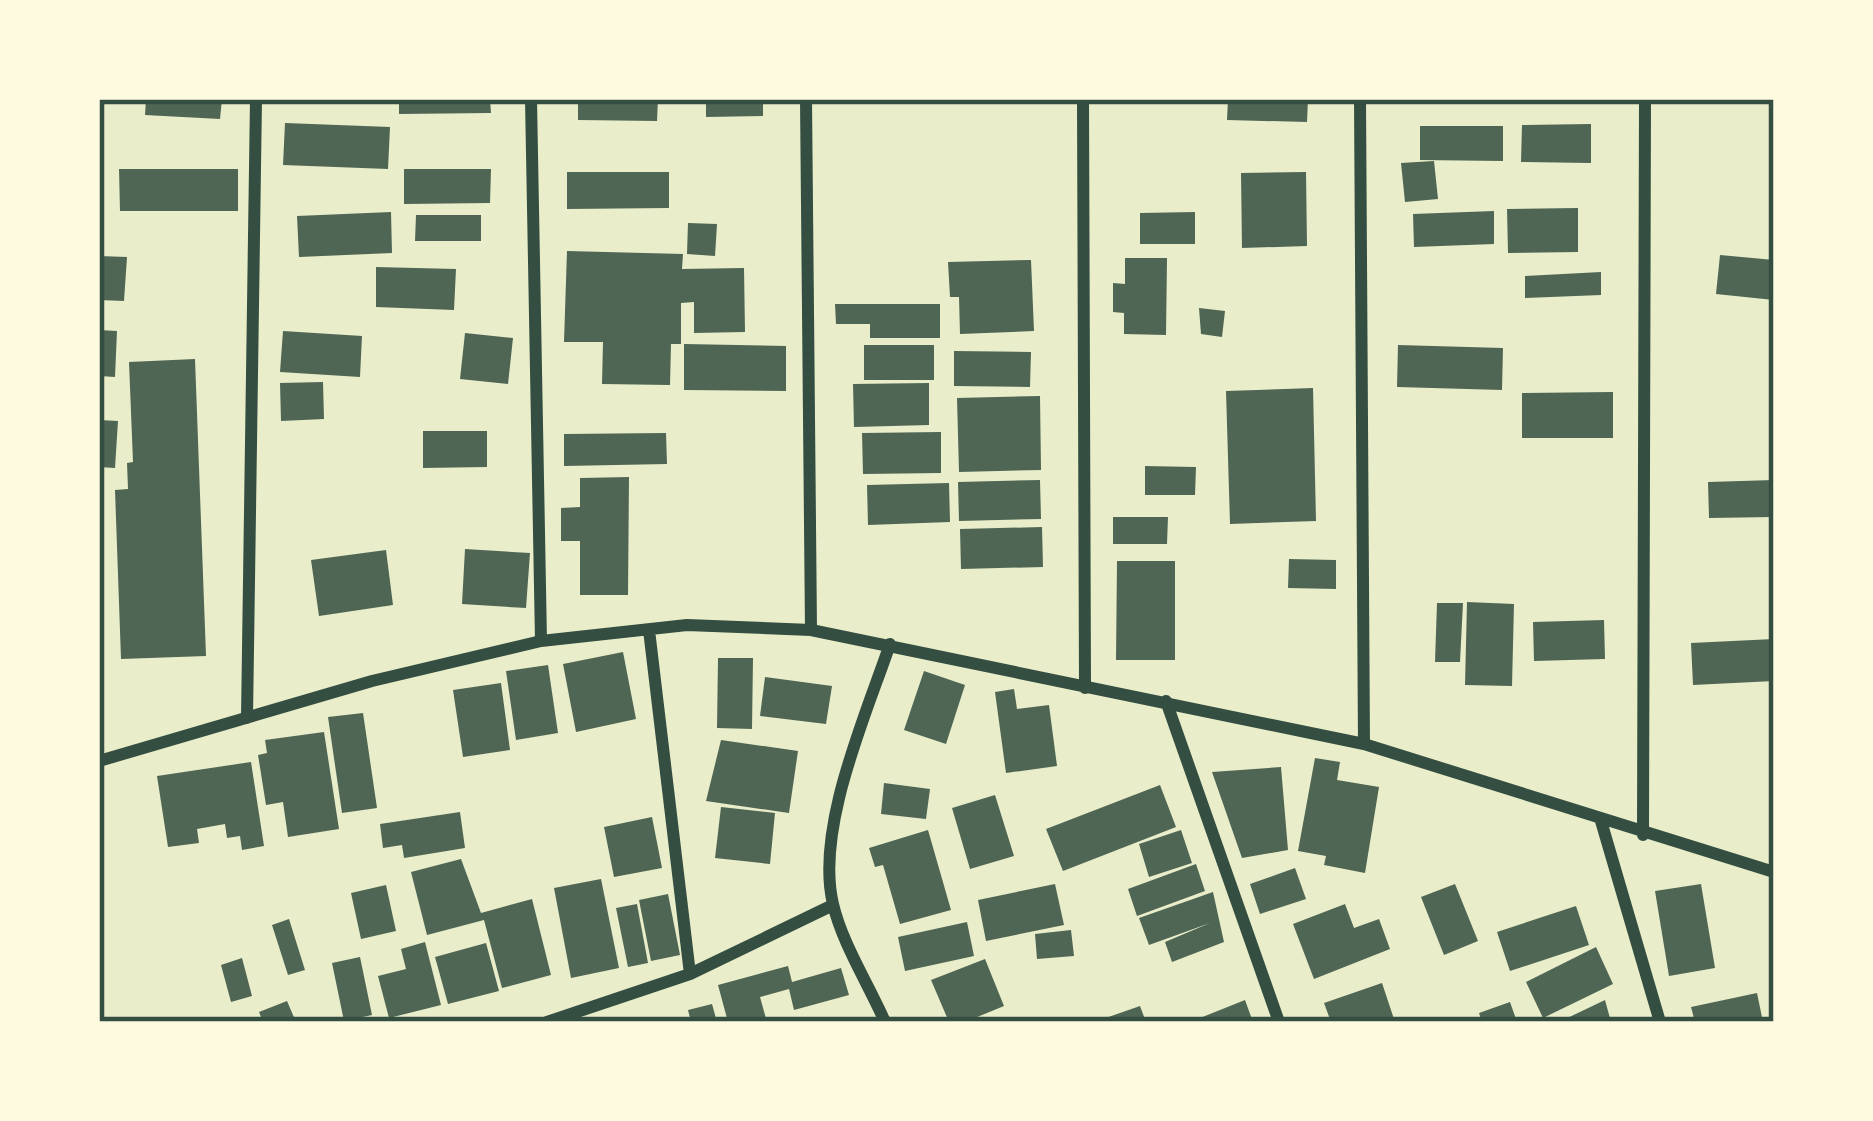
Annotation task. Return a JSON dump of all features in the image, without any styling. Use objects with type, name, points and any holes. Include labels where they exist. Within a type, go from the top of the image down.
[{"type":"street","points":[[247,718],[256,99]]},
{"type":"street","points":[[531,99],[542,641]]},
{"type":"street","points":[[806,99],[812,630]]},
{"type":"street","points":[[1082,99],[1085,688]]},
{"type":"street","points":[[1360,99],[1364,744]]},
{"type":"street","points":[[1643,835],[1645,99]]},
{"type":"street","points":[[99,761],[372,681],[542,641],[687,625],[812,630],[1364,744],[1643,835],[1774,872]]},
{"type":"street","points":[[650,630],[690,974]]},
{"type":"street","points":[[885,1022],[833,905],[830,873],[837,810],[890,644]]},
{"type":"street","points":[[1166,701],[1279,1022]]},
{"type":"street","points":[[1601,821],[1660,1022]]},
{"type":"street","points":[[547,1022],[690,974],[833,905]]},
{"type":"building","points":[[146,99],[222,99],[220,119],[145,115]]},
{"type":"building","points":[[399,99],[490,99],[491,113],[399,114]]},
{"type":"building","points":[[578,99],[658,99],[657,121],[578,120]]},
{"type":"building","points":[[706,99],[763,99],[763,116],[706,117]]},
{"type":"building","points":[[1228,99],[1308,99],[1307,122],[1227,120]]},
{"type":"building","points":[[285,123],[390,127],[388,169],[283,165]]},
{"type":"building","points":[[1591,124],[1591,163],[1521,162],[1522,125]]},
{"type":"building","points":[[1420,126],[1503,126],[1503,161],[1420,160]]},
{"type":"building","points":[[1434,161],[1438,199],[1405,202],[1401,163]]},
{"type":"building","points":[[119,169],[238,169],[238,211],[120,211]]},
{"type":"building","points":[[404,169],[491,169],[490,203],[404,204]]},
{"type":"building","points":[[567,172],[669,172],[669,208],[567,209]]},
{"type":"building","points":[[1306,172],[1307,246],[1242,248],[1241,173]]},
{"type":"building","points":[[1578,208],[1578,252],[1508,253],[1507,209]]},
{"type":"building","points":[[1494,211],[1494,244],[1414,247],[1413,214]]},
{"type":"building","points":[[391,212],[392,253],[299,257],[297,216]]},
{"type":"building","points":[[1195,212],[1195,244],[1140,244],[1140,213]]},
{"type":"building","points":[[416,215],[481,215],[481,241],[415,241]]},
{"type":"building","points":[[688,223],[717,224],[715,256],[687,254]]},
{"type":"building","points":[[567,251],[683,254],[682,269],[744,268],[745,332],[694,333],[694,302],[681,303],[681,344],[671,344],[670,385],[602,384],[603,342],[564,342]]},
{"type":"building","points":[[1720,255],[1774,260],[1774,300],[1716,294]]},
{"type":"building","points":[[99,256],[127,257],[124,301],[99,300]]},
{"type":"building","points":[[1125,258],[1167,258],[1166,335],[1124,334],[1124,313],[1113,312],[1113,283],[1125,284]]},
{"type":"building","points":[[1031,260],[1034,331],[960,334],[959,297],[950,297],[948,262]]},
{"type":"building","points":[[376,267],[456,269],[454,310],[376,307]]},
{"type":"building","points":[[1601,272],[1601,295],[1525,298],[1525,276]]},
{"type":"building","points":[[835,304],[940,304],[940,338],[870,338],[870,324],[836,324]]},
{"type":"building","points":[[1199,308],[1225,311],[1222,337],[1201,334]]},
{"type":"building","points":[[99,330],[117,331],[115,377],[99,376]]},
{"type":"building","points":[[283,331],[362,336],[360,377],[280,372]]},
{"type":"building","points":[[465,333],[513,338],[508,384],[460,379]]},
{"type":"building","points":[[684,344],[786,346],[786,391],[684,390]]},
{"type":"building","points":[[864,345],[934,345],[934,380],[864,380]]},
{"type":"building","points":[[1398,345],[1503,348],[1502,390],[1397,387]]},
{"type":"building","points":[[954,351],[1031,352],[1030,387],[954,386]]},
{"type":"building","points":[[195,359],[206,656],[121,659],[115,490],[128,489],[127,463],[133,462],[129,362]]},
{"type":"building","points":[[323,382],[324,419],[281,421],[280,383]]},
{"type":"building","points":[[929,383],[929,425],[854,427],[853,384]]},
{"type":"building","points":[[1313,388],[1316,521],[1230,524],[1226,391]]},
{"type":"building","points":[[1613,392],[1613,438],[1522,438],[1522,393]]},
{"type":"building","points":[[1040,396],[1041,470],[959,472],[957,398]]},
{"type":"building","points":[[99,420],[118,421],[115,468],[99,467]]},
{"type":"building","points":[[423,431],[487,431],[487,467],[423,468]]},
{"type":"building","points":[[941,432],[941,473],[863,474],[862,433]]},
{"type":"building","points":[[666,433],[667,464],[564,466],[564,434]]},
{"type":"building","points":[[1145,466],[1196,467],[1195,495],[1145,495]]},
{"type":"building","points":[[629,477],[628,595],[580,595],[580,541],[561,541],[561,508],[580,507],[580,478]]},
{"type":"building","points":[[1040,480],[1041,519],[959,521],[958,482]]},
{"type":"building","points":[[1774,480],[1774,517],[1709,518],[1708,482]]},
{"type":"building","points":[[949,483],[950,522],[868,525],[867,485]]},
{"type":"building","points":[[1113,517],[1168,517],[1167,544],[1113,544]]},
{"type":"building","points":[[1042,527],[1043,567],[961,569],[960,529]]},
{"type":"building","points":[[465,549],[530,553],[526,608],[462,604]]},
{"type":"building","points":[[386,550],[393,605],[319,616],[311,560]]},
{"type":"building","points":[[1289,559],[1336,560],[1336,589],[1288,588]]},
{"type":"building","points":[[1117,561],[1175,561],[1175,660],[1116,660]]},
{"type":"building","points":[[1467,602],[1514,604],[1512,686],[1465,685]]},
{"type":"building","points":[[1437,603],[1463,603],[1460,662],[1435,662]]},
{"type":"building","points":[[1604,620],[1605,659],[1534,661],[1533,622]]},
{"type":"building","points":[[1774,639],[1774,681],[1693,685],[1691,643]]},
{"type":"building","points":[[623,652],[636,719],[576,732],[563,664]]},
{"type":"building","points":[[718,658],[753,658],[752,729],[717,728]]},
{"type":"building","points":[[548,665],[558,733],[516,740],[506,671]]},
{"type":"building","points":[[924,671],[965,685],[946,744],[904,730]]},
{"type":"building","points":[[765,677],[832,686],[826,724],[760,716]]},
{"type":"building","points":[[501,683],[510,750],[463,757],[453,690]]},
{"type":"building","points":[[1014,689],[1017,709],[1049,705],[1057,766],[1006,773],[995,692]]},
{"type":"building","points":[[363,713],[377,808],[342,813],[328,717]]},
{"type":"building","points":[[324,732],[339,829],[288,837],[283,802],[266,805],[258,755],[267,753],[265,740]]},
{"type":"building","points":[[721,740],[798,751],[789,813],[706,801]]},
{"type":"building","points":[[1315,758],[1340,762],[1337,780],[1379,787],[1365,873],[1324,865],[1326,856],[1298,851]]},
{"type":"building","points":[[251,762],[264,846],[242,850],[240,836],[227,838],[225,824],[197,829],[199,843],[168,847],[157,776]]},
{"type":"building","points":[[1281,767],[1288,850],[1242,858],[1212,772]]},
{"type":"building","points":[[884,783],[930,789],[926,819],[881,814]]},
{"type":"building","points":[[1160,785],[1176,827],[1063,871],[1046,829]]},
{"type":"building","points":[[995,795],[1014,856],[970,869],[952,808]]},
{"type":"building","points":[[721,807],[775,813],[770,864],[715,858]]},
{"type":"building","points":[[460,812],[465,848],[404,858],[402,845],[383,848],[380,824]]},
{"type":"building","points":[[652,817],[662,868],[614,877],[604,827]]},
{"type":"building","points":[[928,830],[951,910],[900,924],[883,865],[875,867],[869,848]]},
{"type":"building","points":[[1181,830],[1192,863],[1149,877],[1139,844]]},
{"type":"building","points":[[461,859],[481,913],[532,899],[551,975],[502,988],[484,920],[427,935],[411,872]]},
{"type":"building","points":[[1196,864],[1205,891],[1137,916],[1128,889]]},
{"type":"building","points":[[1295,868],[1306,899],[1260,914],[1250,884]]},
{"type":"building","points":[[601,879],[619,968],[571,978],[554,888]]},
{"type":"building","points":[[1055,884],[1064,925],[986,941],[978,900]]},
{"type":"building","points":[[1455,884],[1478,941],[1444,955],[1421,897]]},
{"type":"building","points":[[1701,884],[1715,968],[1669,976],[1655,891]]},
{"type":"building","points":[[386,885],[396,931],[361,939],[351,893]]},
{"type":"building","points":[[1213,892],[1224,942],[1172,962],[1165,942],[1210,923],[1149,945],[1139,918]]},
{"type":"building","points":[[668,894],[680,955],[651,961],[639,900]]},
{"type":"building","points":[[637,904],[648,963],[628,967],[616,908]]},
{"type":"building","points":[[1345,904],[1354,928],[1379,919],[1390,949],[1314,979],[1293,924]]},
{"type":"building","points":[[1576,906],[1589,945],[1510,971],[1497,932]]},
{"type":"building","points":[[289,919],[305,970],[288,975],[272,925]]},
{"type":"building","points":[[967,922],[974,956],[905,971],[898,937]]},
{"type":"building","points":[[1071,930],[1074,956],[1037,959],[1035,934]]},
{"type":"building","points":[[425,942],[441,1005],[389,1018],[378,976],[406,969],[401,949]]},
{"type":"building","points":[[486,943],[499,991],[448,1004],[435,957]]},
{"type":"building","points":[[1596,947],[1613,984],[1543,1018],[1526,982]]},
{"type":"building","points":[[360,957],[372,1015],[344,1021],[332,963]]},
{"type":"building","points":[[242,958],[252,996],[231,1002],[221,965]]},
{"type":"building","points":[[985,959],[1004,1006],[965,1022],[949,1022],[931,980]]},
{"type":"building","points":[[788,966],[792,982],[841,968],[849,995],[794,1010],[789,989],[760,997],[767,1022],[728,1022],[718,985]]},
{"type":"building","points":[[1382,983],[1395,1022],[1331,1022],[1324,1003]]},
{"type":"building","points":[[1757,993],[1763,1022],[1695,1022],[1691,1007]]},
{"type":"building","points":[[1245,1000],[1253,1022],[1190,1022]]},
{"type":"building","points":[[1605,1000],[1611,1022],[1559,1022]]},
{"type":"building","points":[[287,1001],[296,1022],[263,1022],[259,1012]]},
{"type":"building","points":[[1510,1002],[1517,1022],[1482,1022],[1479,1013]]},
{"type":"building","points":[[712,1004],[717,1022],[691,1022],[688,1010]]},
{"type":"building","points":[[1140,1006],[1146,1022],[1097,1022],[1097,1021]]}]
